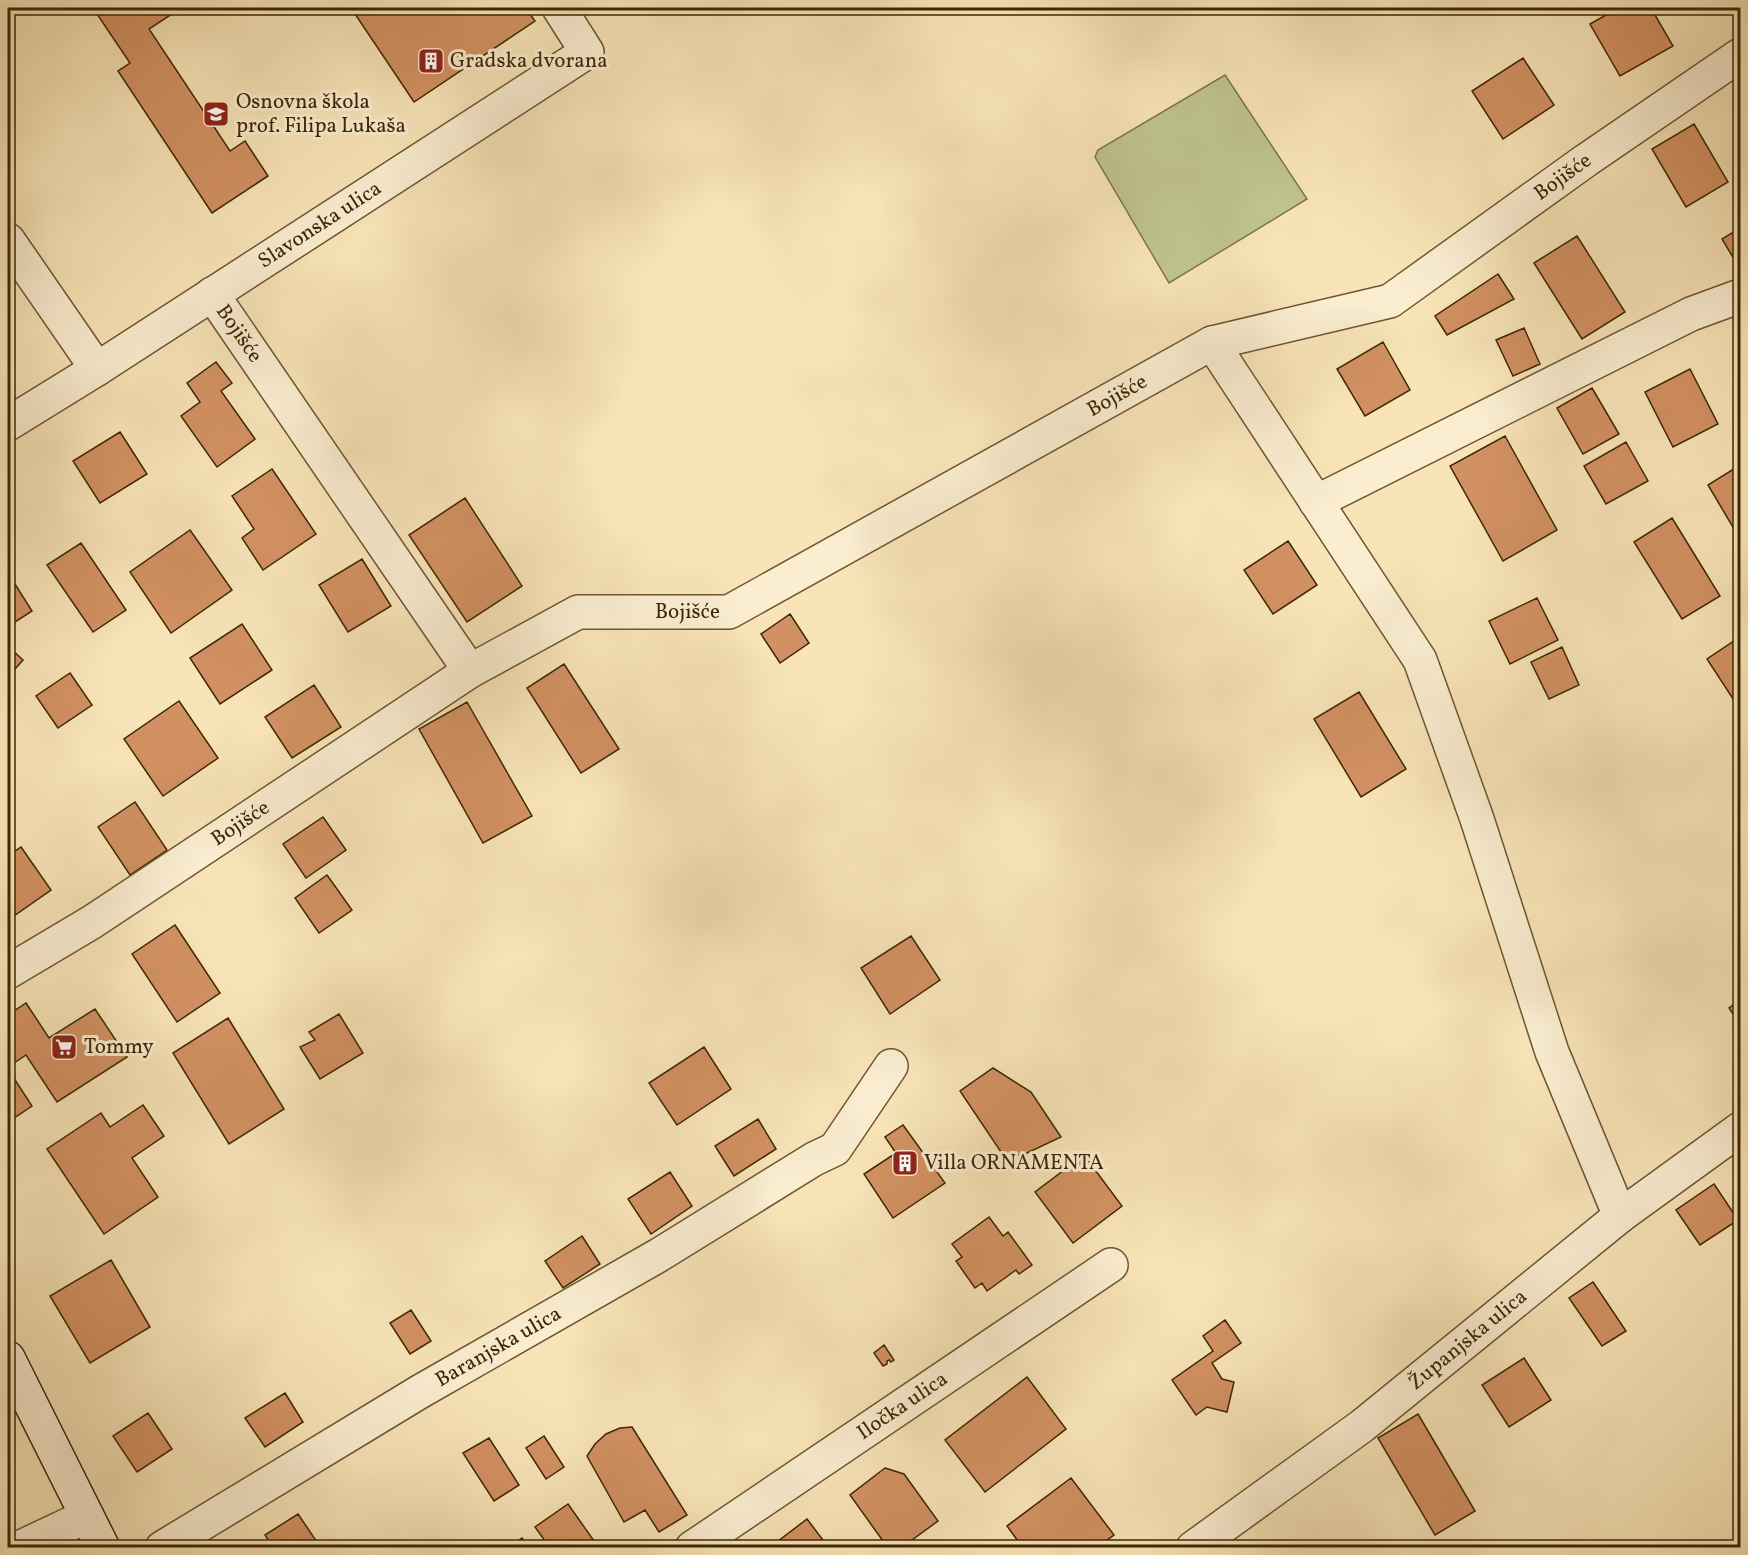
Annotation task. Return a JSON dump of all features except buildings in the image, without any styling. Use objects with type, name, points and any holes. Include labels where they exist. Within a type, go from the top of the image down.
[{"type":"street","name":"Slavonska ulica","points":[[8,424],[97,369],[587,52],[558,8]]},
{"type":"street","name":"Bojišće","points":[[8,972],[92,922],[470,671],[578,612],[729,612],[1212,343],[1390,301],[1585,161],[1740,54]]},
{"type":"street","points":[[8,240],[97,369]]},
{"type":"street","name":"Bojišće","points":[[212,294],[470,671]]},
{"type":"street","points":[[1316,502],[1690,314],[1740,296]]},
{"type":"street","points":[[1212,343],[1420,660],[1477,819],[1552,1052],[1620,1216]]},
{"type":"street","name":"Baranjska ulica","points":[[162,1548],[421,1391],[659,1255],[814,1159],[835,1149],[891,1066]]},
{"type":"street","name":"Županjska ulica","points":[[1192,1548],[1362,1426],[1620,1216],[1738,1137]]},
{"type":"street","name":"Iločka ulica","points":[[692,1548],[1112,1265]]},
{"type":"street","points":[[8,1358],[103,1548]]},
{"type":"street","points":[[19,1548],[87,1516]]},
{"type":"green space","points":[[1225,75],[1307,199],[1169,283],[1095,157],[1098,150]]},
{"type":"place","name":"Gradska dvorana","points":[[431,61]]},
{"type":"place","name":"Osnovna škola prof. Filipa Lukaša","points":[[216,114]]},
{"type":"place","name":"Tommy","points":[[64,1047]]},
{"type":"place","name":"Villa ORNAMENTA","points":[[905,1163]]}]
